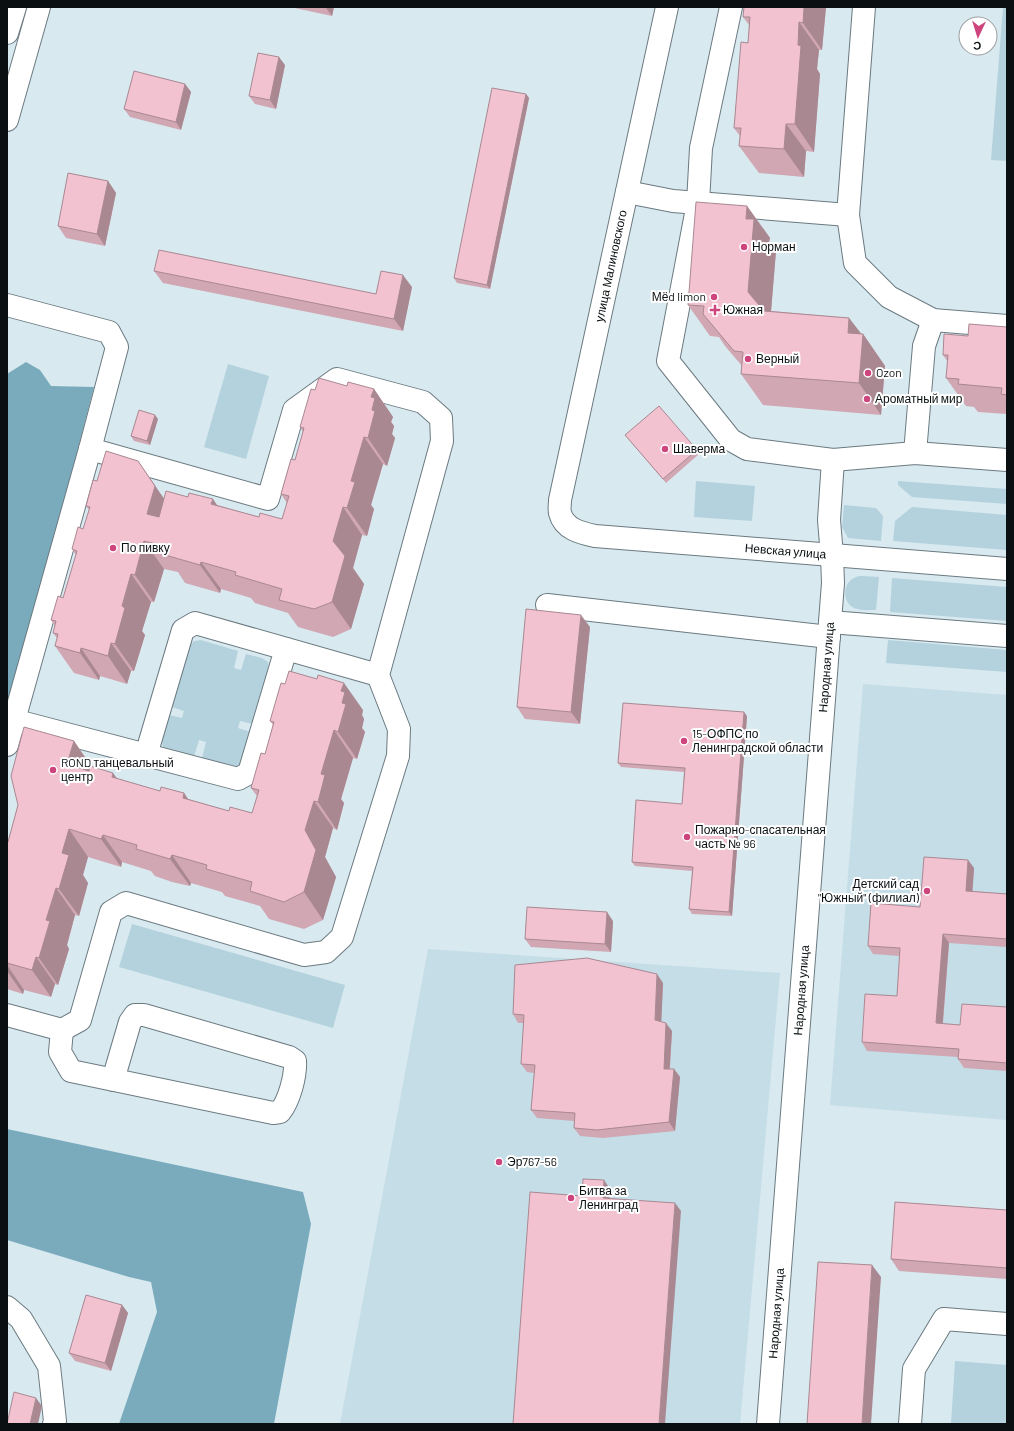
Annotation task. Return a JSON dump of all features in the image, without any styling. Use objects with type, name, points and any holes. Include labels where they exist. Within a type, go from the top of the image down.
[{"type":"street","points":[[7,33],[15,7]]},
{"type":"street","points":[[7,120],[39,7]]},
{"type":"street","name":"улица Малиновского","points":[[566,525],[560,512],[560,500],[667,7]]},
{"type":"street","points":[[731,7],[701,148],[698,203],[668,361],[730,440],[747,449],[834,460],[916,452],[1007,460]]},
{"type":"street","points":[[864,7],[848,215],[855,264],[889,297],[933,320],[1007,326]]},
{"type":"street","points":[[627,192],[673,201],[848,215]]},
{"type":"street","points":[[7,306],[109,332],[117,347],[90,449],[7,744]]},
{"type":"street","points":[[916,452],[924,346],[933,320]]},
{"type":"street","points":[[7,1015],[62,1030],[80,1020],[111,912],[126,904],[304,955],[326,952],[342,937],[398,756],[398,730],[378,675],[442,441],[441,418],[423,402],[337,379],[294,410],[268,499],[90,449]]},
{"type":"street","name":"Народная улица","points":[[768,1424],[830,629],[833,583],[829,520],[834,460]]},
{"type":"street","name":"Невская улица","points":[[566,525],[581,534],[596,536],[1007,570]]},
{"type":"street","points":[[547,606],[830,629],[1007,636]]},
{"type":"street","points":[[146,755],[183,630],[195,623],[378,675]]},
{"type":"street","points":[[13,720],[238,779],[249,773],[286,648]]},
{"type":"street","points":[[62,1030],[60,1052],[71,1071],[113,1080],[273,1113],[280,1112],[286,1106],[296,1070],[295,1061],[289,1057],[144,1015],[135,1015],[130,1022],[113,1080]]},
{"type":"street","points":[[7,1307],[21,1319],[49,1366],[55,1421],[54,1424]]},
{"type":"street","points":[[910,1424],[914,1369],[944,1320],[1007,1324]]},
{"type":"shaded area","points":[[1003,7],[1007,7],[1007,161],[991,160]]},
{"type":"shaded area","points":[[26,362],[40,370],[51,386],[94,387],[7,721],[7,374]]},
{"type":"shaded area","points":[[228,364],[269,376],[246,459],[204,447]]},
{"type":"shaded area","points":[[696,481],[755,486],[752,521],[694,517]]},
{"type":"shaded area","points":[[898,481],[1007,489],[1007,504],[912,497],[898,485]]},
{"type":"shaded area","points":[[844,505],[876,508],[883,516],[881,541],[848,538],[842,527]]},
{"type":"shaded area","points":[[912,507],[1007,515],[1007,550],[893,541],[895,521]]},
{"type":"shaded area","points":[[855,577],[879,577],[876,610],[856,609],[848,603],[846,599],[845,591],[848,583]]},
{"type":"shaded area","points":[[892,578],[1007,587],[1007,621],[890,612]]},
{"type":"shaded area","points":[[201,640],[238,651],[234,668],[241,670],[246,654],[262,658],[268,662],[269,670],[253,724],[240,721],[238,728],[251,732],[242,763],[237,769],[201,762],[206,742],[199,740],[193,760],[163,748],[162,740],[169,715],[182,718],[184,711],[172,707],[189,647],[194,641]]},
{"type":"shaded area","points":[[888,640],[1007,650],[1007,672],[886,663]]},
{"type":"shaded area","name":"Детский сад \"Южный\" (филиал)","points":[[863,684],[1007,695],[1007,1120],[830,1105]]},
{"type":"shaded area","points":[[132,924],[345,985],[333,1028],[119,967]]},
{"type":"shaded area","name":"Битва за Ленинград","points":[[428,949],[780,973],[740,1424],[340,1424]]},
{"type":"shaded area","points":[[7,1129],[303,1192],[311,1224],[274,1424],[119,1424],[157,1312],[151,1282],[129,1277],[7,1240]]},
{"type":"shaded area","points":[[955,1361],[1007,1365],[1006,1424],[951,1424]]},
{"type":"building","points":[[744,7],[804,7],[803,23],[799,22],[798,45],[801,46],[795,124],[786,124],[784,149],[739,146],[741,128],[734,128],[741,42],[748,43],[750,17],[743,17]]},
{"type":"building","points":[[258,53],[279,57],[270,100],[249,96]]},
{"type":"building","points":[[134,71],[185,84],[176,122],[124,109]]},
{"type":"building","points":[[492,88],[526,94],[487,285],[454,278]]},
{"type":"building","points":[[68,173],[108,181],[97,234],[58,226]]},
{"type":"building","points":[[696,202],[747,206],[746,219],[754,219],[748,292],[764,311],[849,318],[848,333],[863,334],[859,383],[741,374],[743,352],[734,351],[703,314],[704,306],[688,305]]},
{"type":"building","points":[[159,250],[376,294],[381,271],[403,275],[394,319],[154,271]]},
{"type":"building","points":[[969,324],[1007,327],[1007,395],[1001,394],[1002,388],[958,384],[959,379],[946,378],[948,355],[943,355],[944,334],[968,336]]},
{"type":"building","points":[[319,378],[347,386],[348,382],[374,389],[371,397],[375,398],[372,410],[375,411],[368,438],[364,437],[351,481],[355,482],[347,508],[343,507],[333,541],[345,556],[332,602],[314,609],[279,600],[282,589],[235,575],[236,572],[201,562],[200,565],[165,555],[168,547],[144,541],[135,575],[131,574],[122,606],[125,608],[115,644],[111,643],[108,656],[81,648],[80,653],[55,646],[58,634],[53,633],[56,621],[51,620],[58,596],[63,598],[77,551],[72,549],[78,527],[83,529],[90,507],[86,506],[93,480],[97,481],[106,451],[138,461],[155,486],[147,514],[159,517],[166,491],[188,497],[189,493],[213,499],[211,504],[259,517],[260,513],[282,519],[289,496],[281,494],[291,459],[295,460],[304,428],[300,427],[311,389],[315,390]]},
{"type":"building","points":[[659,406],[697,450],[663,479],[625,435]]},
{"type":"building","points":[[139,410],[155,415],[147,441],[131,436]]},
{"type":"building","points":[[526,609],[581,615],[571,712],[517,707]]},
{"type":"building","points":[[289,671],[317,679],[318,675],[344,683],[341,691],[345,692],[342,703],[346,704],[338,732],[334,730],[321,774],[325,775],[318,802],[314,801],[305,830],[316,850],[304,892],[284,902],[250,891],[252,882],[206,869],[207,865],[172,855],[170,859],[136,849],[137,845],[103,835],[101,839],[69,829],[62,853],[69,855],[59,889],[56,888],[46,920],[50,921],[39,958],[36,957],[32,970],[7,963],[7,842],[18,805],[11,776],[24,727],[74,741],[67,764],[89,771],[90,766],[113,773],[112,777],[160,791],[161,787],[184,793],[183,798],[229,811],[230,807],[252,813],[259,790],[251,788],[261,753],[265,754],[274,722],[270,721],[281,683],[285,684]]},
{"type":"building","name":"Пожарно-спасательная часть № 96","points":[[623,703],[744,712],[729,912],[689,909],[693,867],[632,862],[636,800],[682,804],[685,768],[618,763]]},
{"type":"building","points":[[924,857],[968,860],[966,891],[1007,894],[1007,939],[943,934],[936,1023],[960,1025],[962,1004],[1007,1007],[1007,1063],[958,1059],[959,1049],[862,1042],[865,994],[897,996],[900,948],[868,946],[871,903],[920,907]]},
{"type":"building","points":[[527,907],[607,912],[605,944],[525,939]]},
{"type":"building","points":[[587,958],[657,974],[655,1020],[666,1023],[664,1069],[674,1069],[669,1122],[597,1130],[574,1128],[575,1113],[531,1110],[535,1065],[521,1064],[524,1015],[513,1014],[515,965]]},
{"type":"building","points":[[583,1179],[604,1180],[603,1198],[675,1203],[659,1424],[513,1424],[530,1192],[582,1196]]},
{"type":"building","points":[[895,1202],[1007,1210],[1007,1268],[891,1259]]},
{"type":"building","points":[[818,1262],[872,1265],[862,1424],[807,1424]]},
{"type":"building","points":[[86,1295],[122,1305],[105,1363],[69,1353]]},
{"type":"building","points":[[14,1392],[36,1398],[30,1424],[7,1424]]},
{"type":"place","name":"Норман","points":[[744,247]]},
{"type":"place","name":"Мёd limon","points":[[714,297]]},
{"type":"place","name":"Южная","points":[[715,310]]},
{"type":"place","name":"Верный","points":[[748,359]]},
{"type":"place","name":"Ozon","points":[[868,373]]},
{"type":"place","name":"Ароматный мир","points":[[867,399]]},
{"type":"place","name":"Шаверма","points":[[665,449]]},
{"type":"place","name":"По пивку","points":[[113,548]]},
{"type":"place","name":"15-ОФПС по Ленинградской области","points":[[684,741]]},
{"type":"place","name":"ROND танцевальный центр","points":[[53,770]]},
{"type":"place","name":"Пожарно-спасательная часть № 96","points":[[687,837]]},
{"type":"place","name":"Детский сад \"Южный\" (филиал)","points":[[927,891]]},
{"type":"place","name":"Эр767-56","points":[[499,1162]]},
{"type":"place","name":"Битва за Ленинград","points":[[571,1198]]}]
